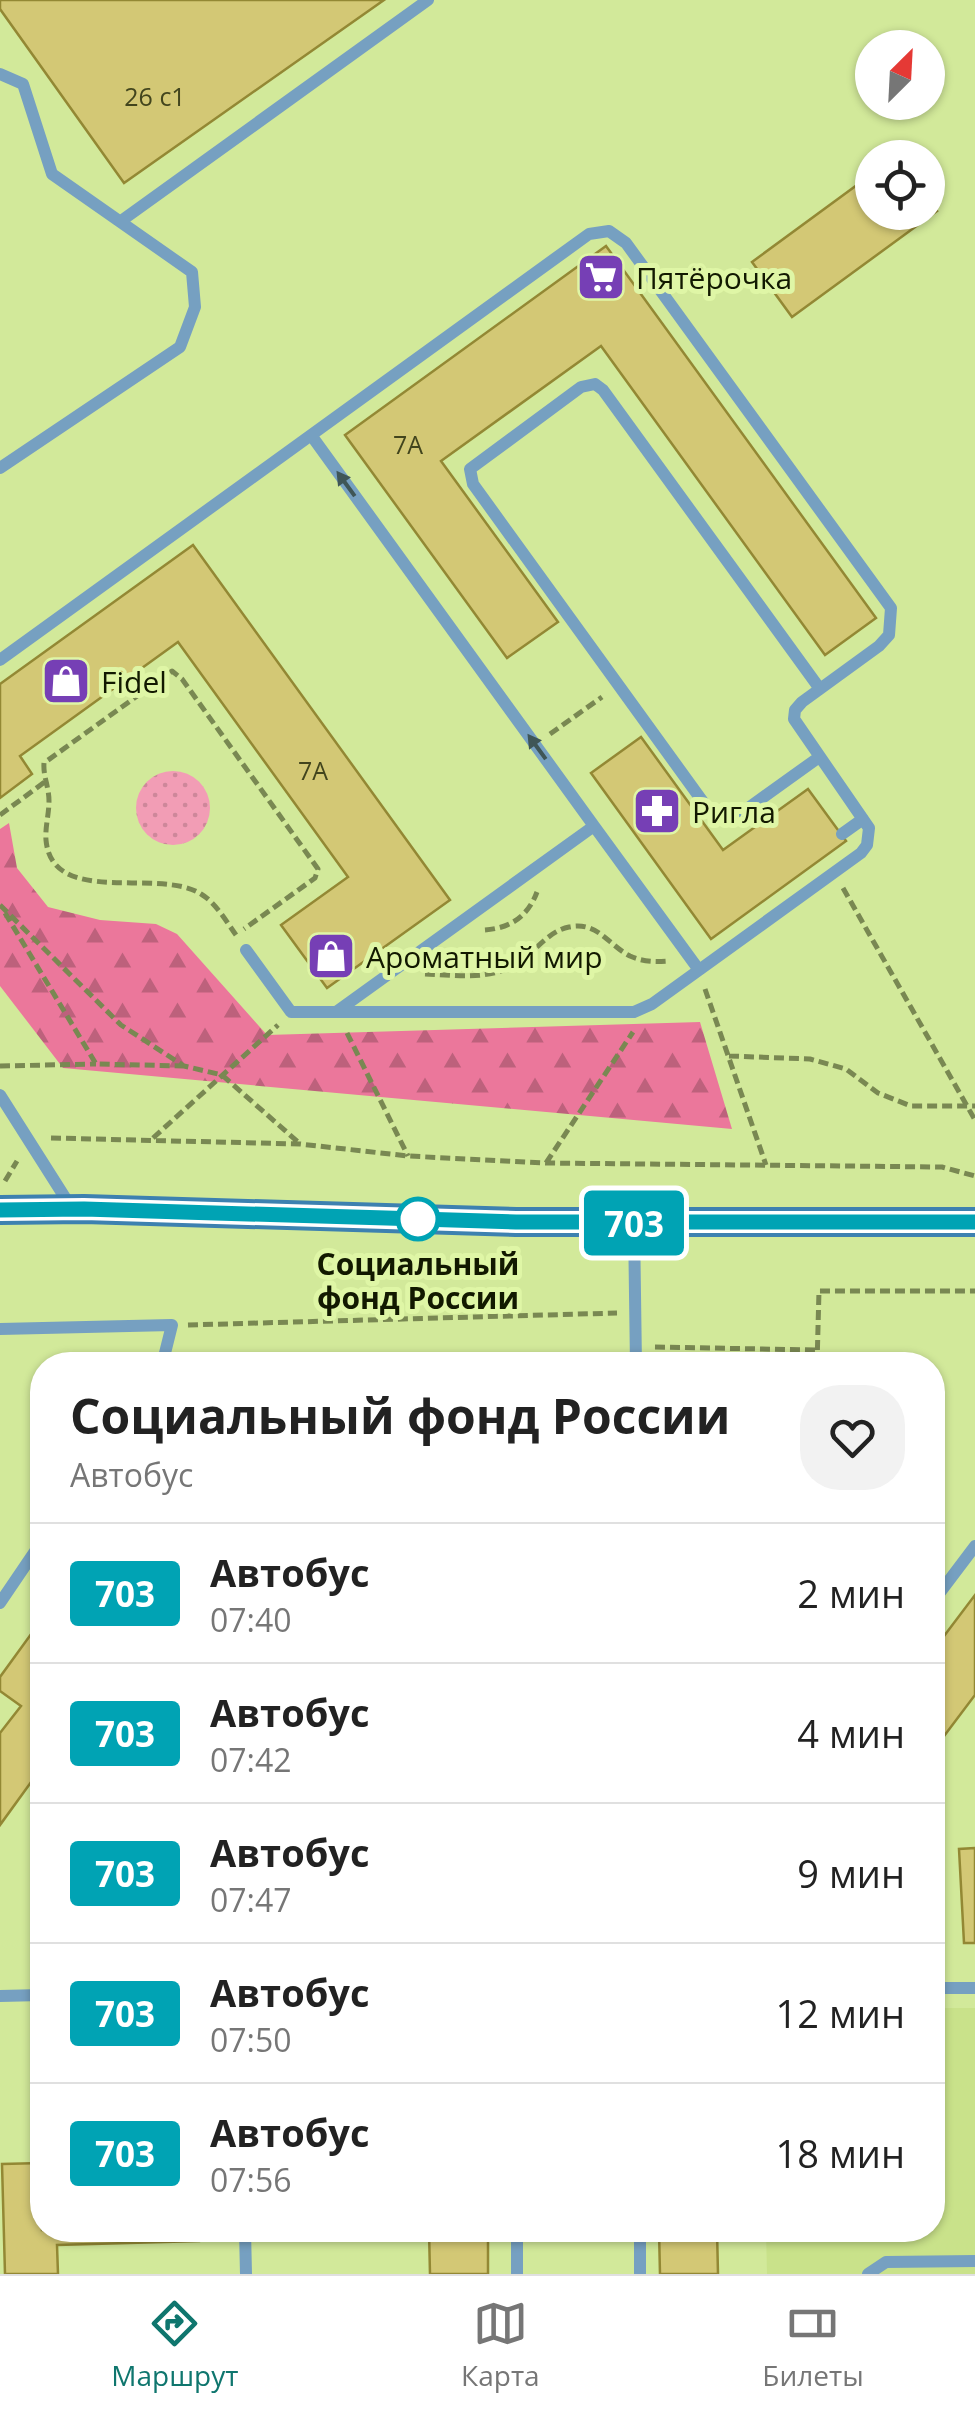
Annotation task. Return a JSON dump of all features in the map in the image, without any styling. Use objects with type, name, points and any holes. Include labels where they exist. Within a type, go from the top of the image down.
[{"type":"main road","points":[[0,1210],[634,1223],[975,1222]]},
{"type":"lane","points":[[121,221],[428,0]]},
{"type":"lane","points":[[0,74],[23,84],[52,174],[192,272],[195,307],[180,347],[0,468]]},
{"type":"lane","points":[[0,660],[590,234],[600,231],[618,235],[891,608],[889,635],[880,646],[795,710],[794,720],[869,828],[867,845],[834,873],[695,966],[652,1004],[623,1014],[291,1012],[246,950]]},
{"type":"lane","points":[[818,758],[733,819],[718,818],[473,484],[470,469],[580,387],[595,384],[820,689]]},
{"type":"lane","points":[[311,435],[695,966]]},
{"type":"lane","points":[[842,834],[862,819]]},
{"type":"lane","points":[[336,1012],[594,826]]},
{"type":"lane","points":[[0,1096],[72,1209]]},
{"type":"lane","points":[[634,1223],[636,1352]]},
{"type":"lane","points":[[0,1328],[172,1326],[165,1352]]},
{"type":"lane","points":[[945,1586],[975,1546]]},
{"type":"lane","points":[[0,1603],[30,1559]]},
{"type":"lane","points":[[945,1988],[975,1988]]},
{"type":"lane","points":[[0,1996],[30,1995]]},
{"type":"lane","points":[[245,2242],[246,2274]]},
{"type":"lane","points":[[517,2242],[518,2274]]},
{"type":"lane","points":[[640,2242],[640,2274]]},
{"type":"lane","points":[[868,2274],[886,2262],[975,2262]]},
{"type":"path","points":[[166,673],[177,673],[316,863],[318,874],[236,935],[210,901],[192,889],[167,882],[82,881],[62,870],[46,841],[46,780],[43,768],[48,758],[166,673]]},
{"type":"path","points":[[535,745],[609,692]]},
{"type":"path","points":[[0,814],[46,780]]},
{"type":"path","points":[[834,873],[971,1106],[975,1120]]},
{"type":"path","points":[[0,906],[96,1064]]},
{"type":"path","points":[[0,906],[121,1025],[184,1066]]},
{"type":"path","points":[[392,972],[492,974],[518,962],[553,933],[584,926],[602,932],[622,951],[641,960],[695,966],[766,1165]]},
{"type":"path","points":[[546,1163],[652,1004]]},
{"type":"path","points":[[150,1140],[291,1012]]},
{"type":"path","points":[[336,1012],[408,1156]]},
{"type":"path","points":[[728,1056],[810,1059],[846,1068],[878,1094],[910,1106],[971,1106]]},
{"type":"path","points":[[0,1066],[184,1066],[222,1075],[300,1144]]},
{"type":"path","points":[[40,1137],[300,1144],[408,1156],[546,1163],[942,1167],[975,1176]]},
{"type":"path","points":[[0,1185],[10,1178],[20,1151]]},
{"type":"path","points":[[636,1346],[817,1350],[818,1291],[975,1291]]},
{"type":"path","points":[[172,1326],[635,1313]]},
{"type":"path","points":[[672,1347],[672,1352]]},
{"type":"shaded area","points":[[173,771],[199,782],[210,808],[199,834],[173,845],[147,834],[136,808],[147,782]]},
{"type":"shaded area","points":[[945,2008],[975,2008],[975,2274],[767,2274],[766,2242],[945,2242]]},
{"type":"green space","points":[[9,823],[17,868],[48,907],[100,920],[156,924],[177,934],[267,1035],[700,1022],[732,1129],[63,1068],[0,986],[0,829]]},
{"type":"building","points":[[0,0],[384,0],[124,183],[0,9]]},
{"type":"building","points":[[855,186],[855,230],[911,230],[792,317],[752,262]]},
{"type":"building","points":[[606,246],[876,618],[825,655],[601,346],[441,461],[558,622],[507,658],[345,435]]},
{"type":"building","points":[[193,545],[450,900],[327,988],[281,925],[348,877],[178,642],[20,756],[32,774],[0,798],[0,684]]},
{"type":"building","points":[[641,737],[723,850],[808,789],[846,841],[711,939],[591,773]]},
{"type":"building","points":[[975,1595],[975,1695],[945,1735],[945,1635]]},
{"type":"building","points":[[30,1636],[30,1784],[0,1825],[0,1733],[21,1706],[0,1691],[0,1677]]},
{"type":"building","points":[[975,1848],[975,1943],[964,1943],[959,1849]]},
{"type":"building","points":[[30,2163],[30,2242],[164,2242],[57,2245],[58,2274],[5,2274],[2,2164]]},
{"type":"building","points":[[429,2242],[488,2242],[488,2274],[430,2274]]},
{"type":"building","points":[[659,2242],[717,2242],[718,2274],[660,2274]]},
{"type":"bus line","name":"703","points":[[0,1210],[595,1223],[975,1222]]},
{"type":"place","name":"Пятёрочка","points":[[601,277]]},
{"type":"place","name":"Fidel","points":[[66,681]]},
{"type":"place","name":"Ригла","points":[[657,811]]},
{"type":"place","name":"Ароматный мир","points":[[331,956]]},
{"type":"place","name":"Социальный фонд России","points":[[418,1219]]}]
